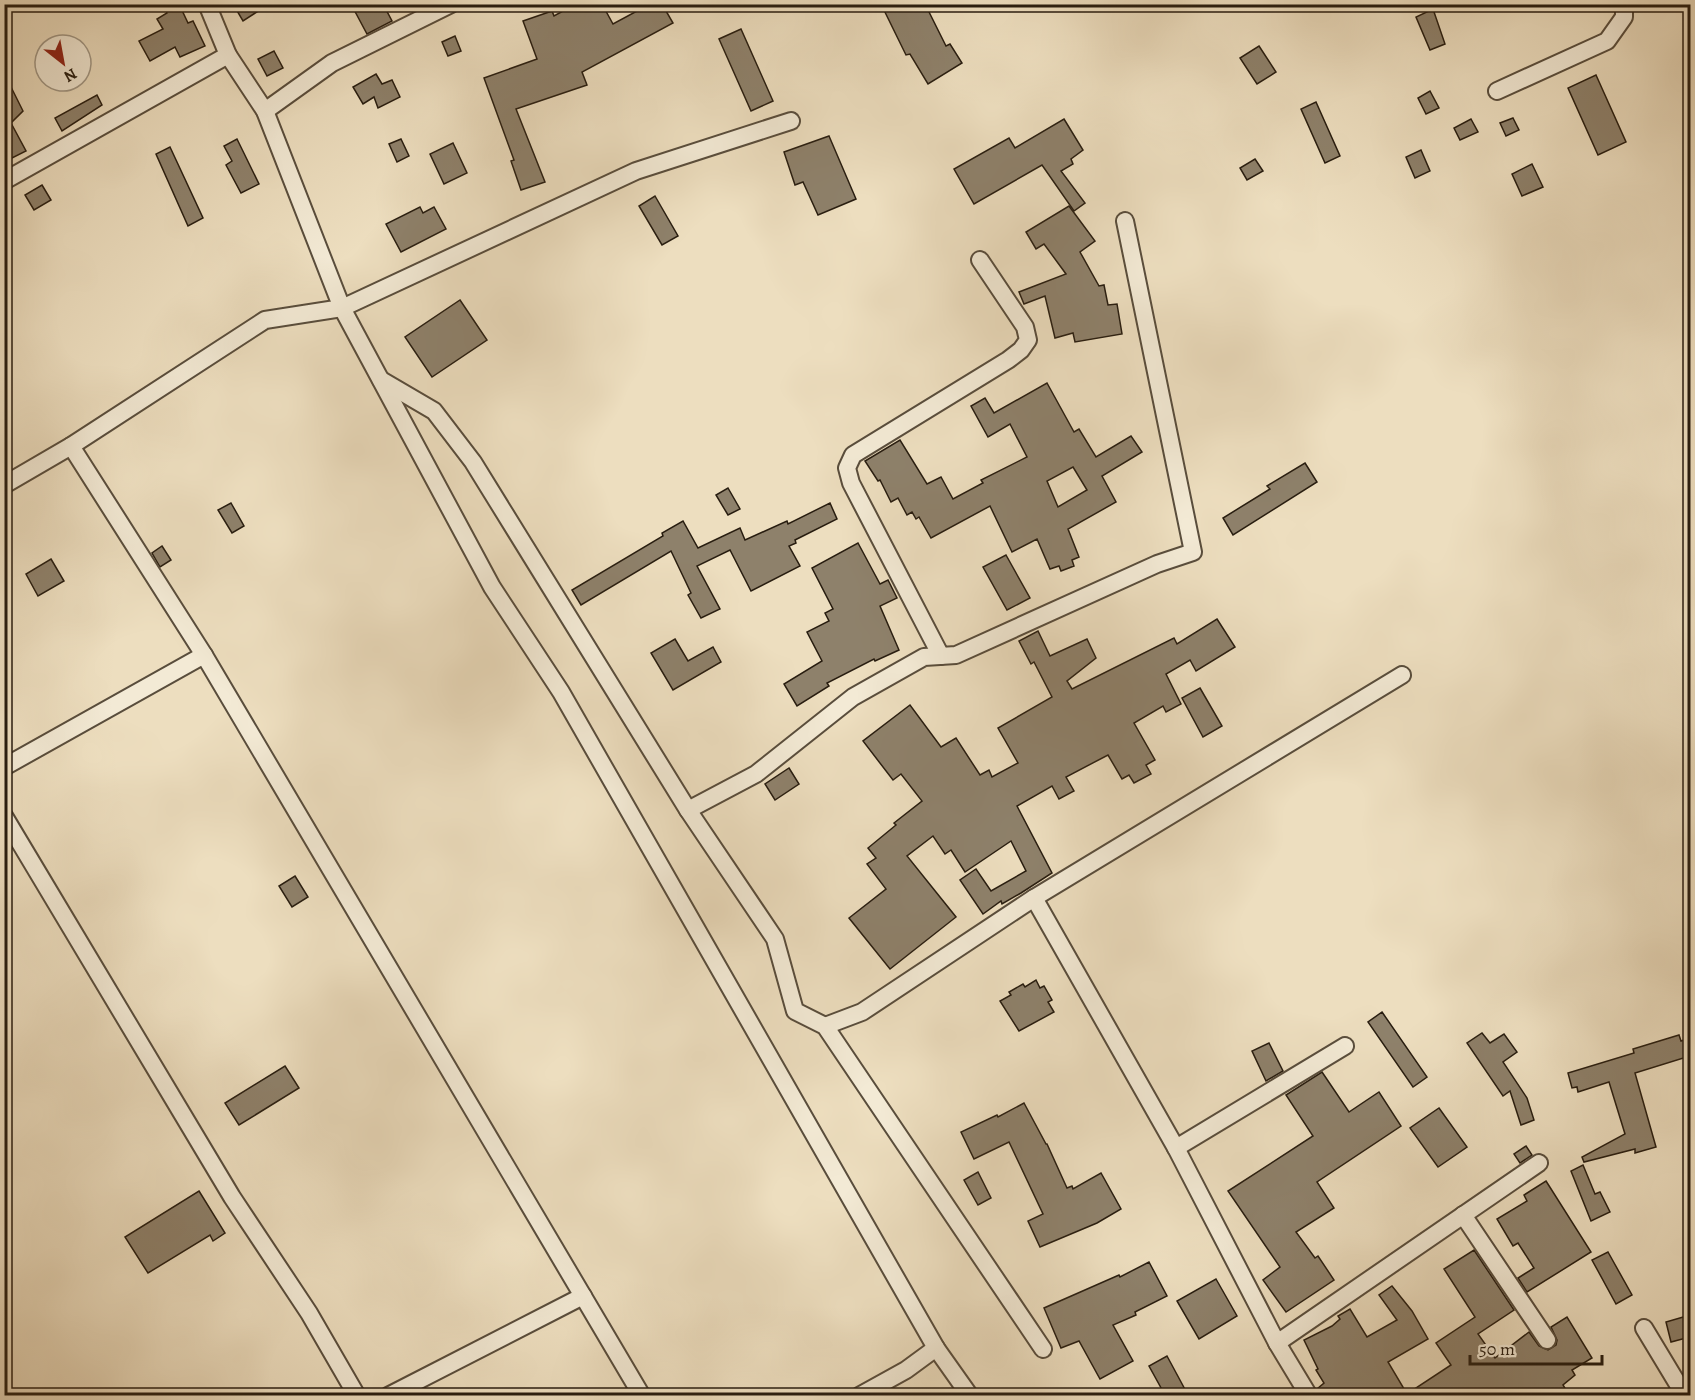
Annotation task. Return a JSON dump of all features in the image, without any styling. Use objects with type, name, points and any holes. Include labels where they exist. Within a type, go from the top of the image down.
[{"type":"street","points":[[207,4],[228,55],[265,111],[342,308],[492,587],[561,692],[936,1348],[970,1395]]},
{"type":"street","points":[[265,111],[332,63],[451,4]]},
{"type":"street","points":[[1497,91],[1607,41],[1624,17],[1624,4]]},
{"type":"street","points":[[4,181],[228,55]]},
{"type":"street","points":[[4,485],[71,446],[265,320],[342,308],[636,171],[791,122]]},
{"type":"street","points":[[688,810],[756,774],[853,697],[924,657],[956,655],[1157,564],[1193,552],[1125,220]]},
{"type":"street","points":[[941,656],[851,483],[847,468],[853,455],[1008,360],[1021,350],[1028,340],[1025,327],[980,260]]},
{"type":"street","points":[[380,380],[434,411],[473,462],[688,810],[775,939],[795,1011],[825,1026],[1043,1349]]},
{"type":"street","points":[[71,446],[204,655],[642,1395]]},
{"type":"street","points":[[4,767],[204,655]]},
{"type":"street","points":[[825,1026],[862,1012],[1034,898],[1402,675]]},
{"type":"street","points":[[4,816],[232,1197],[309,1313],[357,1395]]},
{"type":"street","points":[[1034,898],[1176,1148],[1277,1343],[1309,1395]]},
{"type":"street","points":[[1176,1148],[1346,1046]]},
{"type":"street","points":[[1277,1343],[1539,1163]]},
{"type":"street","points":[[1463,1215],[1547,1340]]},
{"type":"street","points":[[388,1395],[583,1296]]},
{"type":"street","points":[[1644,1328],[1685,1395]]},
{"type":"street","points":[[859,1395],[906,1370],[936,1348]]},
{"type":"building","points":[[163,4],[179,4],[188,23],[193,21],[205,46],[180,57],[175,47],[150,61],[139,41],[163,29],[157,19],[167,13]]},
{"type":"building","points":[[233,4],[269,4],[243,21]]},
{"type":"building","points":[[351,4],[383,4],[392,21],[367,34]]},
{"type":"building","points":[[576,4],[602,4],[613,24],[639,10],[635,4],[662,4],[673,23],[582,72],[587,85],[516,109],[545,182],[521,190],[511,161],[514,160],[484,78],[537,59],[523,21],[552,11],[554,16]]},
{"type":"building","points":[[881,4],[925,4],[946,46],[950,44],[962,63],[928,84],[910,54],[906,55]]},
{"type":"building","points":[[1433,9],[1445,44],[1430,50],[1416,17]]},
{"type":"building","points":[[741,29],[773,101],[751,111],[719,39]]},
{"type":"building","points":[[455,36],[461,51],[448,56],[442,42]]},
{"type":"building","points":[[1259,46],[1276,72],[1257,84],[1240,58]]},
{"type":"building","points":[[274,51],[283,68],[267,76],[258,59]]},
{"type":"building","points":[[4,73],[23,111],[11,123],[26,151],[4,162]]},
{"type":"building","points":[[376,74],[382,84],[392,80],[400,97],[378,108],[374,97],[363,104],[353,87]]},
{"type":"building","points":[[1596,75],[1626,142],[1598,155],[1568,88]]},
{"type":"building","points":[[1430,91],[1439,108],[1426,114],[1418,98]]},
{"type":"building","points":[[97,95],[102,105],[62,131],[55,118]]},
{"type":"building","points":[[1316,102],[1340,156],[1325,163],[1301,109]]},
{"type":"building","points":[[1513,118],[1519,130],[1506,136],[1500,123]]},
{"type":"building","points":[[1064,119],[1083,150],[1071,159],[1073,164],[1061,171],[1085,203],[1074,211],[1042,165],[974,204],[954,169],[1009,138],[1015,148]]},
{"type":"building","points":[[1471,119],[1478,132],[1460,140],[1454,128]]},
{"type":"building","points":[[829,136],[856,199],[818,215],[803,182],[795,185],[784,152]]},
{"type":"building","points":[[237,139],[259,184],[241,193],[226,165],[232,161],[224,146]]},
{"type":"building","points":[[401,139],[409,156],[397,162],[389,144]]},
{"type":"building","points":[[453,143],[467,173],[444,184],[430,154]]},
{"type":"building","points":[[170,147],[203,218],[188,226],[156,154]]},
{"type":"building","points":[[1421,150],[1430,171],[1415,178],[1406,157]]},
{"type":"building","points":[[1255,159],[1263,171],[1247,180],[1240,168]]},
{"type":"building","points":[[1532,164],[1543,187],[1522,196],[1512,174]]},
{"type":"building","points":[[42,185],[51,200],[34,210],[25,195]]},
{"type":"building","points":[[655,196],[678,236],[662,245],[639,206]]},
{"type":"building","points":[[1069,206],[1095,241],[1080,252],[1099,286],[1104,285],[1108,305],[1117,304],[1122,334],[1075,342],[1073,333],[1055,338],[1045,296],[1024,304],[1019,292],[1066,274],[1044,244],[1036,249],[1026,232]]},
{"type":"building","points":[[420,207],[423,213],[434,207],[446,229],[401,252],[386,224]]},
{"type":"building","points":[[460,300],[487,340],[432,377],[405,337]]},
{"type":"building","points":[[1047,383],[1074,432],[1079,429],[1096,457],[1131,436],[1142,452],[1102,476],[1116,502],[1068,529],[1079,557],[1072,560],[1074,566],[1061,571],[1059,566],[1050,569],[1037,539],[1012,552],[990,506],[931,538],[919,517],[916,519],[912,512],[907,515],[898,498],[891,502],[880,480],[878,481],[865,461],[900,440],[927,484],[941,477],[953,499],[983,483],[981,480],[1027,457],[1010,424],[988,437],[971,406],[985,398],[994,413]],"holes":[[[1073,467],[1087,490],[1058,507],[1047,481]]]},
{"type":"building","points":[[1305,463],[1317,482],[1233,535],[1223,518],[1270,489],[1267,486]]},
{"type":"building","points":[[728,488],[740,509],[728,515],[716,495]]},
{"type":"building","points":[[231,503],[244,526],[232,533],[218,510]]},
{"type":"building","points":[[830,503],[837,519],[795,540],[796,543],[789,546],[800,566],[751,591],[730,550],[697,566],[720,609],[701,618],[688,595],[691,593],[671,551],[581,605],[572,590],[663,536],[662,533],[683,521],[698,548],[740,528],[745,540],[787,521],[788,524]]},
{"type":"building","points":[[858,543],[880,584],[888,580],[897,598],[880,606],[899,650],[875,661],[874,659],[827,683],[829,686],[797,706],[784,684],[822,661],[807,632],[829,621],[825,613],[833,609],[812,568]]},
{"type":"building","points":[[162,546],[171,560],[160,567],[152,553]]},
{"type":"building","points":[[1006,555],[1030,598],[1007,610],[983,567]]},
{"type":"building","points":[[51,559],[64,581],[38,596],[26,574]]},
{"type":"building","points":[[1217,619],[1235,647],[1196,671],[1190,660],[1166,674],[1181,704],[1166,712],[1163,706],[1134,723],[1155,760],[1146,765],[1151,774],[1134,783],[1129,775],[1122,779],[1108,755],[1066,777],[1074,791],[1059,799],[1052,786],[1017,806],[1052,873],[1002,904],[1001,901],[983,914],[960,880],[976,869],[991,891],[1026,871],[1011,841],[965,872],[951,850],[945,854],[933,836],[907,856],[956,917],[890,969],[849,918],[886,889],[867,864],[876,858],[868,848],[922,801],[901,774],[893,780],[863,741],[910,705],[941,747],[956,738],[980,775],[989,770],[992,777],[1018,763],[998,728],[1052,697],[1034,662],[1031,664],[1019,641],[1038,631],[1050,656],[1087,639],[1096,658],[1067,681],[1072,689],[1174,638],[1177,644]]},
{"type":"building","points":[[675,639],[688,661],[713,647],[721,662],[673,690],[651,653]]},
{"type":"building","points":[[1200,688],[1222,726],[1203,737],[1182,698]]},
{"type":"building","points":[[789,768],[799,784],[775,800],[765,784]]},
{"type":"building","points":[[295,876],[308,897],[292,907],[279,886]]},
{"type":"building","points":[[1036,980],[1040,988],[1044,986],[1052,1000],[1048,1002],[1054,1012],[1019,1031],[1000,1001],[1011,995],[1009,992],[1023,984],[1025,987]]},
{"type":"building","points":[[1382,1012],[1427,1077],[1413,1087],[1368,1022]]},
{"type":"building","points":[[1482,1033],[1490,1043],[1504,1034],[1517,1052],[1503,1062],[1527,1098],[1534,1120],[1521,1125],[1510,1091],[1503,1096],[1467,1043]]},
{"type":"building","points":[[1679,1035],[1681,1041],[1690,1038],[1690,1056],[1635,1073],[1656,1147],[1635,1153],[1635,1149],[1584,1162],[1582,1157],[1625,1134],[1609,1082],[1578,1092],[1577,1087],[1572,1088],[1568,1073],[1634,1053],[1633,1049]]},
{"type":"building","points":[[1269,1043],[1283,1071],[1266,1081],[1252,1051]]},
{"type":"building","points":[[285,1066],[299,1088],[239,1125],[225,1103]]},
{"type":"building","points":[[1322,1072],[1349,1112],[1379,1092],[1401,1126],[1317,1182],[1334,1208],[1296,1232],[1315,1258],[1318,1256],[1334,1280],[1286,1312],[1263,1280],[1280,1267],[1228,1191],[1313,1136],[1286,1095]]},
{"type":"building","points":[[1024,1103],[1047,1144],[1067,1188],[1072,1186],[1073,1189],[1101,1173],[1121,1209],[1097,1223],[1040,1247],[1028,1221],[1043,1214],[1009,1142],[974,1159],[961,1132],[997,1115],[998,1117]]},
{"type":"building","points":[[1439,1108],[1467,1147],[1438,1167],[1410,1128]]},
{"type":"building","points":[[1526,1146],[1532,1155],[1520,1163],[1514,1154]]},
{"type":"building","points":[[1583,1165],[1595,1194],[1600,1192],[1610,1212],[1591,1221],[1571,1171]]},
{"type":"building","points":[[978,1172],[991,1198],[978,1205],[964,1180]]},
{"type":"building","points":[[1546,1181],[1591,1252],[1527,1292],[1518,1278],[1534,1268],[1518,1243],[1513,1246],[1497,1219],[1527,1201],[1524,1195]]},
{"type":"building","points":[[199,1191],[225,1233],[213,1241],[210,1235],[148,1273],[125,1237]]},
{"type":"building","points":[[1474,1250],[1514,1310],[1478,1334],[1495,1358],[1529,1332],[1539,1346],[1548,1350],[1556,1345],[1557,1340],[1551,1327],[1567,1317],[1592,1358],[1572,1370],[1575,1375],[1563,1385],[1569,1395],[1319,1395],[1317,1389],[1324,1383],[1304,1340],[1332,1326],[1340,1319],[1338,1316],[1350,1309],[1367,1337],[1397,1320],[1379,1295],[1392,1286],[1412,1311],[1428,1339],[1388,1362],[1407,1394],[1451,1365],[1436,1343],[1475,1317],[1444,1269]]},
{"type":"building","points":[[1608,1252],[1632,1295],[1616,1304],[1592,1260]]},
{"type":"building","points":[[1149,1262],[1167,1296],[1135,1312],[1136,1315],[1113,1325],[1133,1361],[1100,1379],[1079,1341],[1061,1348],[1044,1308],[1119,1275],[1120,1277]]},
{"type":"building","points":[[1216,1279],[1237,1316],[1199,1339],[1177,1301]]},
{"type":"building","points":[[1690,1315],[1690,1337],[1671,1342],[1666,1322]]},
{"type":"building","points":[[1167,1356],[1188,1395],[1165,1395],[1149,1366]]}]
